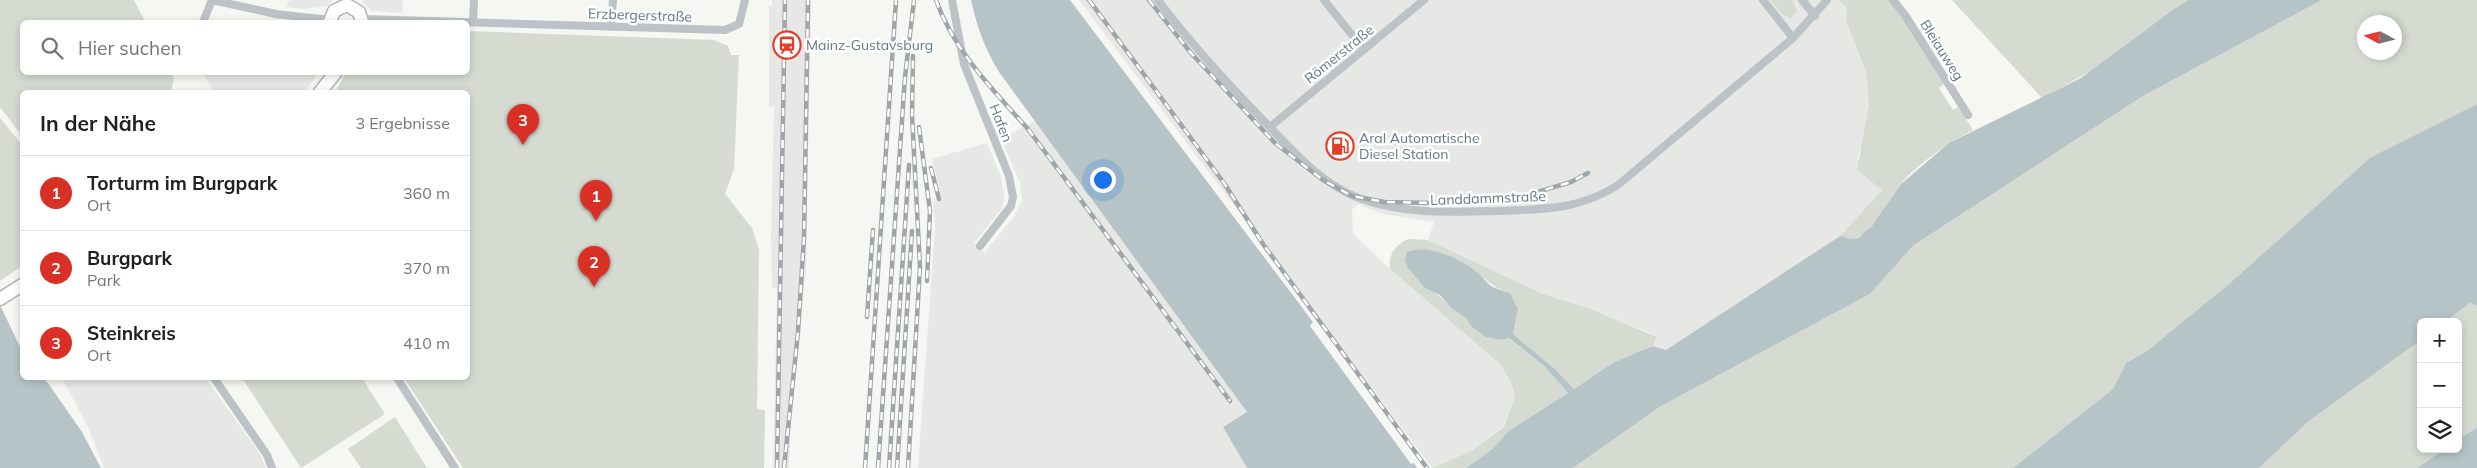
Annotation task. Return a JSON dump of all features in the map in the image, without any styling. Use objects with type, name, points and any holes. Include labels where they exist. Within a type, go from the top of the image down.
[{"type":"main road","points":[[330,20],[334,11],[346,3],[359,12],[362,20]]},
{"type":"main road","points":[[317,90],[324,75]]},
{"type":"main road","points":[[322,90],[334,75]]},
{"type":"main road","points":[[0,299],[20,287]]},
{"type":"street","points":[[204,20],[212,0],[276,14],[322,20]]},
{"type":"street","points":[[472,21],[474,0]]},
{"type":"street","points":[[611,26],[613,0]]},
{"type":"street","name":"Erzbergerstraße","points":[[472,21],[725,30],[736,26],[741,20],[745,0]]},
{"type":"street","name":"Hafen","points":[[952,0],[964,64],[1009,176],[1012,189],[1011,206],[980,246]]},
{"type":"street","name":"Landdammstraße","points":[[1158,0],[1193,46],[1295,154],[1328,180],[1358,198],[1384,206],[1418,212],[1445,213],[1556,208],[1576,205],[1600,197],[1618,185],[1793,38],[1815,16],[1827,0]]},
{"type":"street","points":[[1324,0],[1364,50]]},
{"type":"street","name":"Römerstraße","points":[[1270,127],[1424,0]]},
{"type":"street","points":[[1763,0],[1793,38]]},
{"type":"street","points":[[1802,0],[1815,16]]},
{"type":"street","name":"Bleiauweg","points":[[1893,0],[1906,15],[1968,115]]},
{"type":"street","points":[[215,380],[268,455],[272,468]]},
{"type":"street","points":[[398,380],[455,468]]},
{"type":"shaded area","points":[[0,0],[134,0],[144,20],[20,20],[20,75],[172,75],[174,79],[171,90],[20,90],[20,133],[0,107]]},
{"type":"shaded area","points":[[289,0],[333,0],[327,6],[302,9],[286,7]]},
{"type":"shaded area","points":[[361,0],[403,0],[402,13],[371,11]]},
{"type":"shaded area","points":[[772,0],[811,0],[806,267],[790,430],[789,468],[773,468],[777,289],[772,287],[771,237],[774,107],[769,107],[769,6],[772,6]]},
{"type":"shaded area","points":[[971,0],[1070,0],[1313,322],[1310,326],[1411,464],[1414,463],[1417,468],[1247,468],[1223,427],[1247,412],[999,72],[982,38]]},
{"type":"shaded area","points":[[1079,0],[1839,0],[1847,8],[1846,20],[1866,72],[1869,105],[1865,136],[1857,158],[1882,190],[1840,236],[1666,350],[1653,346],[1657,336],[1588,308],[1543,294],[1428,240],[1434,222],[1383,214],[1358,204],[1352,210],[1353,234],[1390,269],[1500,364],[1510,380],[1515,396],[1504,426],[1471,451],[1432,468]]},
{"type":"shaded area","points":[[1770,0],[1792,0],[1797,11],[1791,18],[1781,13]]},
{"type":"shaded area","points":[[1839,0],[1890,0],[1904,18],[1945,83],[1939,88],[1953,110],[1958,107],[1973,130],[1943,148],[1906,178],[1894,192],[1871,227],[1865,233],[1851,239],[1840,236],[1882,190],[1857,170],[1869,105],[1866,72],[1846,20],[1847,8]]},
{"type":"shaded area","points":[[1952,0],[2188,0],[2091,71],[2042,98]]},
{"type":"shaded area","points":[[2188,0],[2322,0],[2143,96],[1914,245],[1870,294],[1661,406],[1573,468],[1466,468],[1491,450],[1510,430],[1568,393],[1545,367],[1509,338],[1501,340],[1486,337],[1471,326],[1466,318],[1451,308],[1440,295],[1425,288],[1408,268],[1405,260],[1407,252],[1424,250],[1444,254],[1470,267],[1491,286],[1510,293],[1518,309],[1513,334],[1555,369],[1574,389],[1614,362],[1653,346],[1666,350],[1840,236],[1850,239],[1858,238],[1872,226],[1900,185],[1949,143],[2081,78]]},
{"type":"shaded area","points":[[2322,0],[2477,0],[2477,104],[2371,157],[2229,284],[2147,351],[2126,363],[2113,389],[2013,468],[1573,468],[1661,406],[1870,294],[1914,245],[2143,96]]},
{"type":"shaded area","points":[[470,31],[714,40],[728,46],[731,55],[739,55],[734,169],[725,194],[752,228],[759,250],[757,409],[765,410],[764,468],[463,468],[405,380],[470,380],[470,90],[336,90],[345,75],[470,75]]},
{"type":"shaded area","points":[[204,75],[317,75],[305,90],[213,90]]},
{"type":"shaded area","points":[[2477,104],[2477,306],[2470,303],[2450,318],[2417,318],[2417,343],[2309,421],[2259,468],[2013,468],[2113,389],[2126,363],[2147,351],[2229,284],[2371,157]]},
{"type":"shaded area","points":[[0,118],[20,143],[20,267],[0,281]]},
{"type":"shaded area","points":[[1035,121],[1248,412],[1223,427],[1247,468],[918,468],[935,228],[933,202],[942,199],[932,159],[987,143],[1001,177],[1004,196],[1002,209],[974,243],[984,253],[1013,218],[1022,200],[1020,183],[1001,139]]},
{"type":"shaded area","points":[[1408,239],[1428,240],[1543,294],[1588,308],[1657,337],[1653,346],[1614,362],[1574,389],[1555,369],[1513,334],[1518,309],[1510,293],[1495,286],[1462,263],[1436,252],[1408,268],[1425,288],[1434,291],[1451,308],[1467,318],[1471,326],[1501,340],[1508,338],[1545,367],[1568,393],[1510,430],[1491,450],[1466,468],[1432,468],[1471,451],[1504,427],[1515,396],[1510,380],[1500,364],[1390,269],[1390,259],[1393,251],[1399,244]]},
{"type":"shaded area","points":[[2470,303],[2477,306],[2477,427],[2462,437],[2462,318],[2450,318]]},
{"type":"shaded area","points":[[0,305],[20,347],[20,380],[45,380],[48,383],[82,432],[101,468],[0,468]]},
{"type":"shaded area","points":[[2417,343],[2417,453],[2439,453],[2417,468],[2259,468],[2309,421]]},
{"type":"shaded area","points":[[63,380],[206,380],[259,452],[266,468],[104,468],[87,425]]},
{"type":"shaded area","points":[[243,380],[363,380],[385,414],[301,468]]},
{"type":"shaded area","points":[[395,417],[427,468],[361,468],[348,449]]},
{"type":"shaded area","points":[[2477,427],[2477,468],[2417,468],[2439,453],[2462,453],[2462,437]]},
{"type":"railway","points":[[777,468],[785,0]]},
{"type":"railway","points":[[784,468],[798,332],[804,237],[808,0]]},
{"type":"railway","points":[[865,468],[896,0]]},
{"type":"railway","points":[[878,468],[905,77],[914,0]]},
{"type":"railway","points":[[936,0],[944,19],[964,53],[988,84],[1028,129],[1230,401]]},
{"type":"railway","points":[[1089,0],[1224,183],[1263,244],[1427,468]]},
{"type":"railway","points":[[1149,0],[1191,53],[1275,143],[1323,180],[1352,196],[1385,202],[1435,203],[1514,199],[1571,182],[1588,173]]},
{"type":"railway","points":[[908,468],[920,267],[912,115],[913,56]]},
{"type":"railway","points":[[919,127],[930,211],[927,281]]},
{"type":"railway","points":[[889,468],[909,165]]},
{"type":"railway","points":[[931,168],[939,199]]},
{"type":"railway","points":[[867,317],[873,230]]},
{"type":"railway","points":[[897,468],[912,231]]},
{"type":"place","name":"Mainz-Gustavsburg","points":[[787,45]]},
{"type":"place","name":"Steinkreis","points":[[523,145]]},
{"type":"place","name":"Aral Automatische Diesel Station","points":[[1340,146]]},
{"type":"place","name":"Torturm im Burgpark","points":[[596,221]]},
{"type":"place","name":"Burgpark","points":[[594,287]]}]
